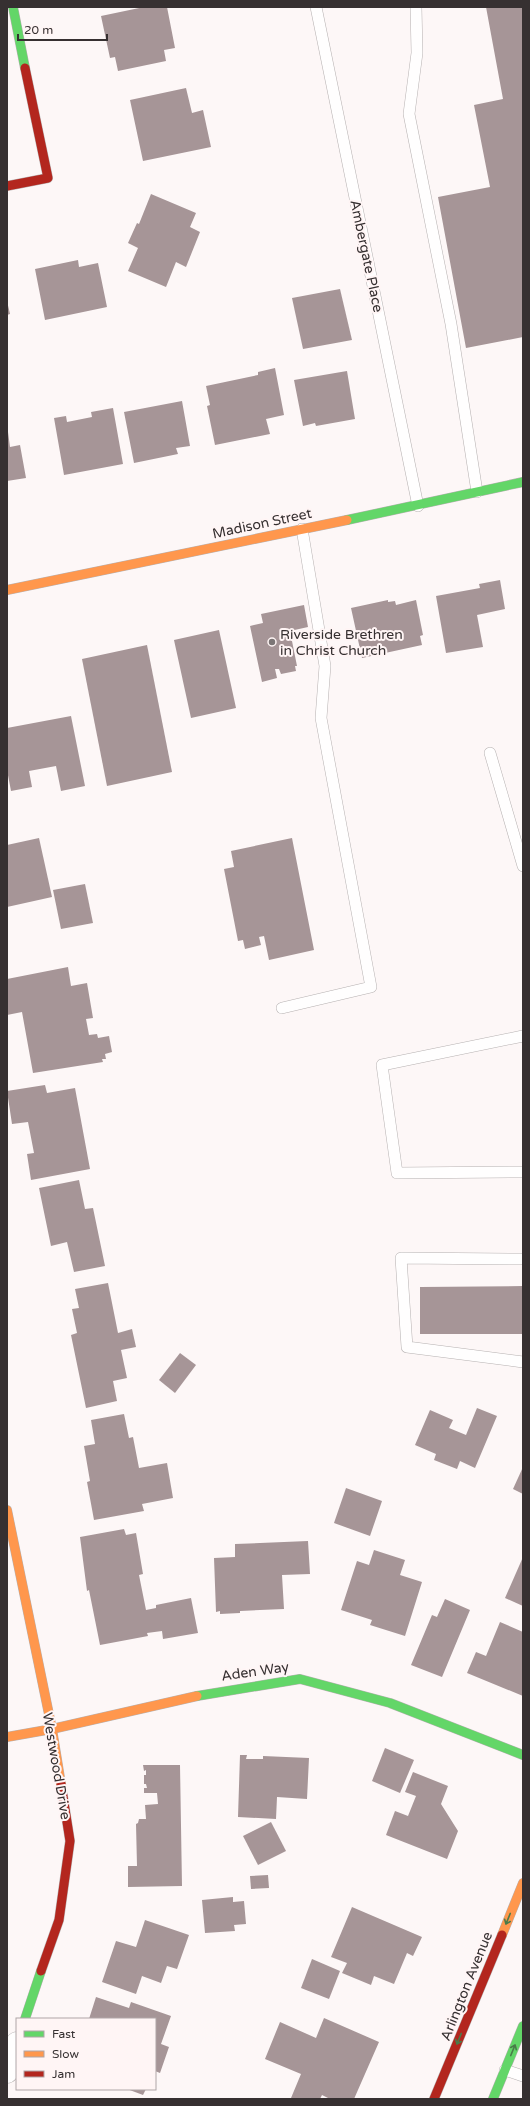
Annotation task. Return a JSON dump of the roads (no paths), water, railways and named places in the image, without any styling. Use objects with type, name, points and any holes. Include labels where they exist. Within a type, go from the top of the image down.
[{"type":"street","points":[[7,186],[48,178],[13,7]]},
{"type":"street","name":"Madison Street","points":[[7,590],[418,506],[523,482]]},
{"type":"street","name":"Westwood Drive","points":[[7,1510],[52,1729],[70,1841],[59,1920],[25,2018]]},
{"type":"street","name":"Aden Way","points":[[7,1737],[52,1729],[217,1691],[300,1679],[390,1703],[523,1755]]},
{"type":"street","name":"Arlington Avenue","points":[[434,2099],[523,1883]]},
{"type":"street","points":[[493,2099],[523,2026]]},
{"type":"street","points":[[7,2072],[16,2046]]},
{"type":"lane","name":"Ambergate Place","points":[[316,7],[418,506]]},
{"type":"lane","points":[[416,7],[417,53],[409,114],[451,324],[476,492]]},
{"type":"lane","points":[[282,1008],[371,987],[321,718],[325,666],[302,529]]},
{"type":"lane","points":[[490,753],[523,866]]},
{"type":"lane","points":[[523,1036],[382,1065],[397,1173],[523,1172]]},
{"type":"lane","points":[[523,1259],[401,1258],[407,1347],[523,1362]]},
{"type":"lane","points":[[505,2070],[523,2076]]},
{"type":"place","name":"Riverside Brethren in Christ Church","points":[[272,642]]}]
